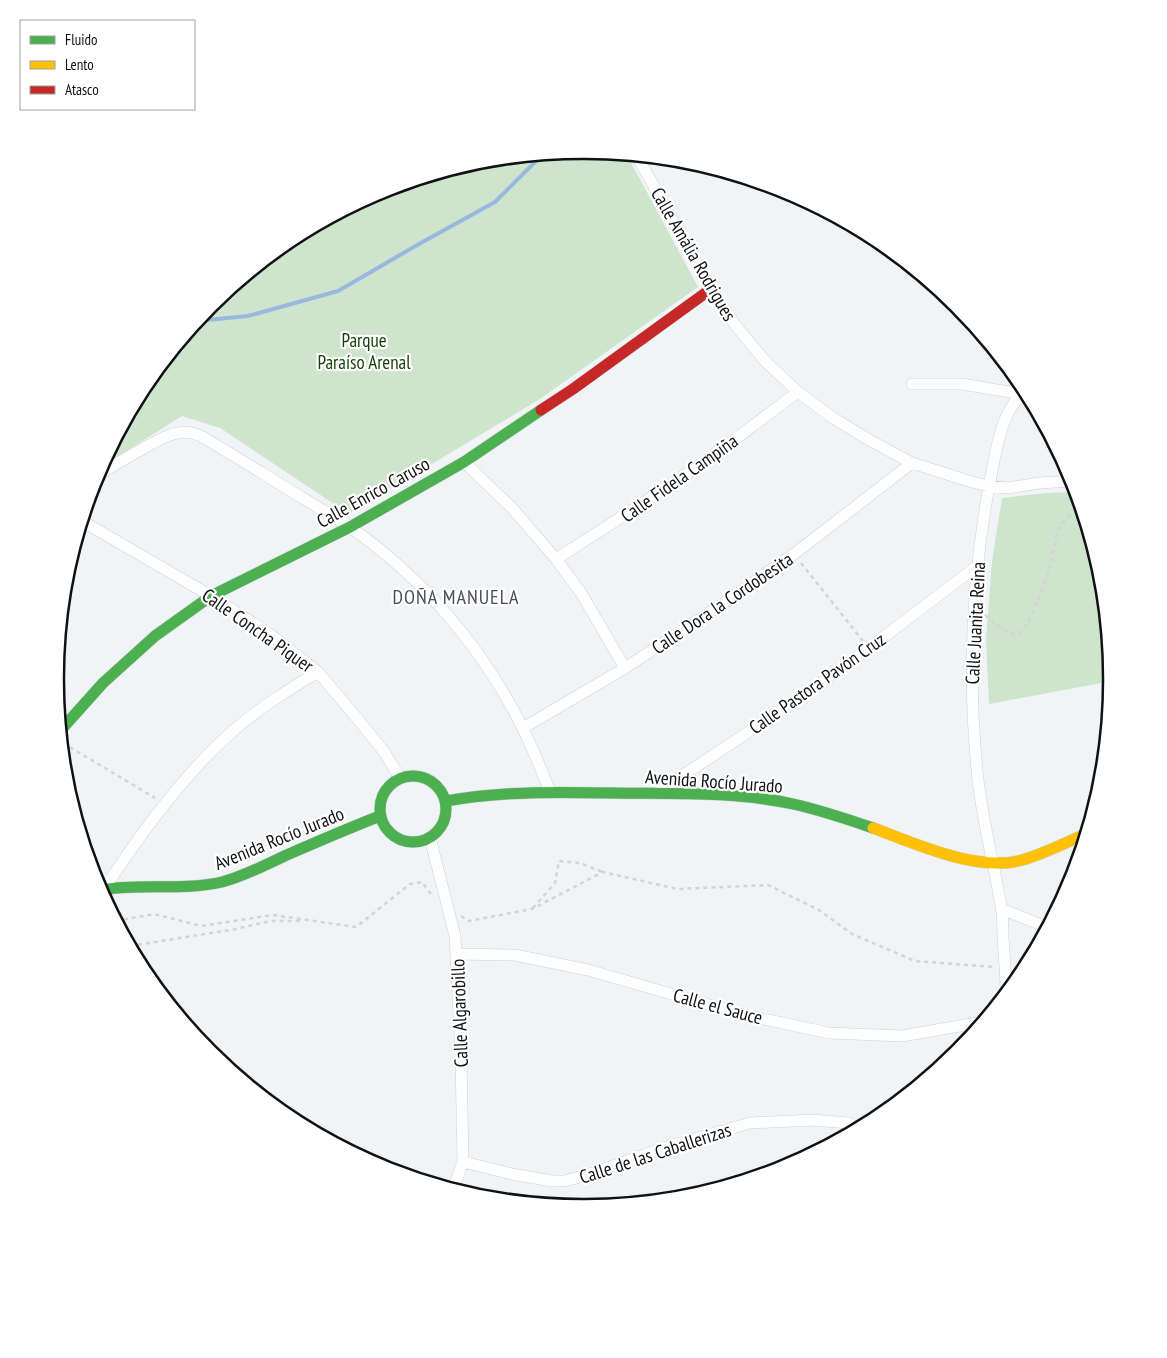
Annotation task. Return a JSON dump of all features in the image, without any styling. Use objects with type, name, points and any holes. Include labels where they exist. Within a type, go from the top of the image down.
[{"type":"street","name":"Calle Amália Rodrigues","points":[[641,163],[711,289],[736,326],[765,361],[798,392],[833,418],[912,463],[957,478],[990,486],[1008,488],[1065,481]]},
{"type":"street","name":"Calle Enrico Caruso","points":[[66,724],[103,683],[154,636],[211,596],[350,527],[464,462],[573,389],[711,289]]},
{"type":"street","points":[[912,384],[962,384],[1017,391]]},
{"type":"street","name":"Calle Fidela Campiña","points":[[556,559],[689,472],[798,392]]},
{"type":"street","name":"Calle Juanita Reina","points":[[1007,981],[1002,909],[978,782],[972,710],[971,646],[976,567],[999,439],[1006,416],[1020,396]]},
{"type":"street","points":[[108,469],[166,436],[177,433],[194,433],[350,527],[392,560],[431,596],[460,630],[497,681],[523,728],[550,792]]},
{"type":"street","points":[[464,462],[512,508],[556,559],[581,593],[625,668]]},
{"type":"street","name":"Calle Dora la Cordobesita","points":[[523,728],[625,668],[724,603],[794,554],[912,463]]},
{"type":"street","name":"Calle Concha Piquer","points":[[87,524],[211,596],[267,632],[318,672],[385,753],[400,778]]},
{"type":"street","name":"Calle Pastora Pavón Cruz","points":[[655,794],[792,703],[869,648],[976,567]]},
{"type":"street","points":[[106,884],[165,804],[196,767],[233,731],[274,699],[318,672]]},
{"type":"street","points":[[411,775],[422,776],[433,782],[441,790],[446,801],[446,815],[440,828],[430,838],[419,842],[406,842],[396,838],[387,830],[380,816],[382,795],[390,785],[400,778],[411,775]]},
{"type":"street","name":"Avenida Rocío Jurado","points":[[446,801],[473,796],[531,792],[728,796],[793,804],[846,819],[937,852],[993,864],[1018,861],[1079,837]]},
{"type":"street","name":"Avenida Rocío Jurado","points":[[108,888],[222,882],[380,816]]},
{"type":"street","name":"Calle Algarobillo","points":[[430,838],[456,936],[463,1162],[455,1183]]},
{"type":"street","points":[[1002,909],[1042,925]]},
{"type":"street","name":"Calle el Sauce","points":[[456,954],[515,955],[588,970],[741,1014],[829,1033],[902,1036],[972,1024]]},
{"type":"street","name":"Calle de las Caballerizas","points":[[463,1162],[512,1174],[552,1181],[566,1181],[666,1147],[750,1123],[812,1120],[846,1127]]},
{"type":"path","points":[[974,607],[1009,633],[1016,634],[1022,631],[1026,627],[1048,575],[1062,524],[1076,511]]},
{"type":"path","points":[[794,554],[869,648]]},
{"type":"path","points":[[68,746],[165,804]]},
{"type":"path","points":[[532,909],[555,883],[559,861],[580,864],[603,872],[677,889],[768,885],[819,910],[852,934],[915,962],[994,966],[1004,984]]},
{"type":"path","points":[[123,920],[154,914],[202,926],[273,914],[356,927],[410,884],[422,882],[439,905],[448,908],[469,921],[532,909],[603,872]]},
{"type":"path","points":[[137,945],[236,929],[270,921],[312,920]]},
{"type":"green space","name":"Parque Paraíso Arenal","points":[[584,159],[631,162],[698,287],[540,399],[349,514],[220,428],[182,416],[112,460],[133,419],[171,363],[216,311],[241,288],[295,247],[324,229],[385,199],[449,177],[482,169],[550,160]]},
{"type":"green space","points":[[1069,492],[1086,544],[1099,611],[1103,683],[989,704],[986,640],[992,561],[1002,498]]},
{"type":"waterway","points":[[208,320],[248,316],[338,291],[495,202],[535,162]]},
{"type":"traffic: fast","points":[[66,724],[103,683],[155,636],[211,596],[350,527],[464,462],[541,410]]},
{"type":"traffic: fast","points":[[407,776],[419,776],[437,785],[444,796],[446,809],[444,822],[437,833],[426,840],[407,842],[394,837],[385,828],[380,815],[380,803],[385,790],[394,781],[407,776]]},
{"type":"traffic: fast","points":[[446,801],[487,795],[570,792],[726,795],[793,804],[873,828]]},
{"type":"traffic: fast","points":[[108,889],[192,886],[222,882],[248,873],[380,816]]},
{"type":"traffic: slow","points":[[873,828],[944,854],[964,859],[1001,863],[1035,856],[1079,837]]},
{"type":"traffic: jam","points":[[541,410],[711,289]]},
{"type":"district","name":"DOÑA MANUELA","points":[[456,597]]}]
